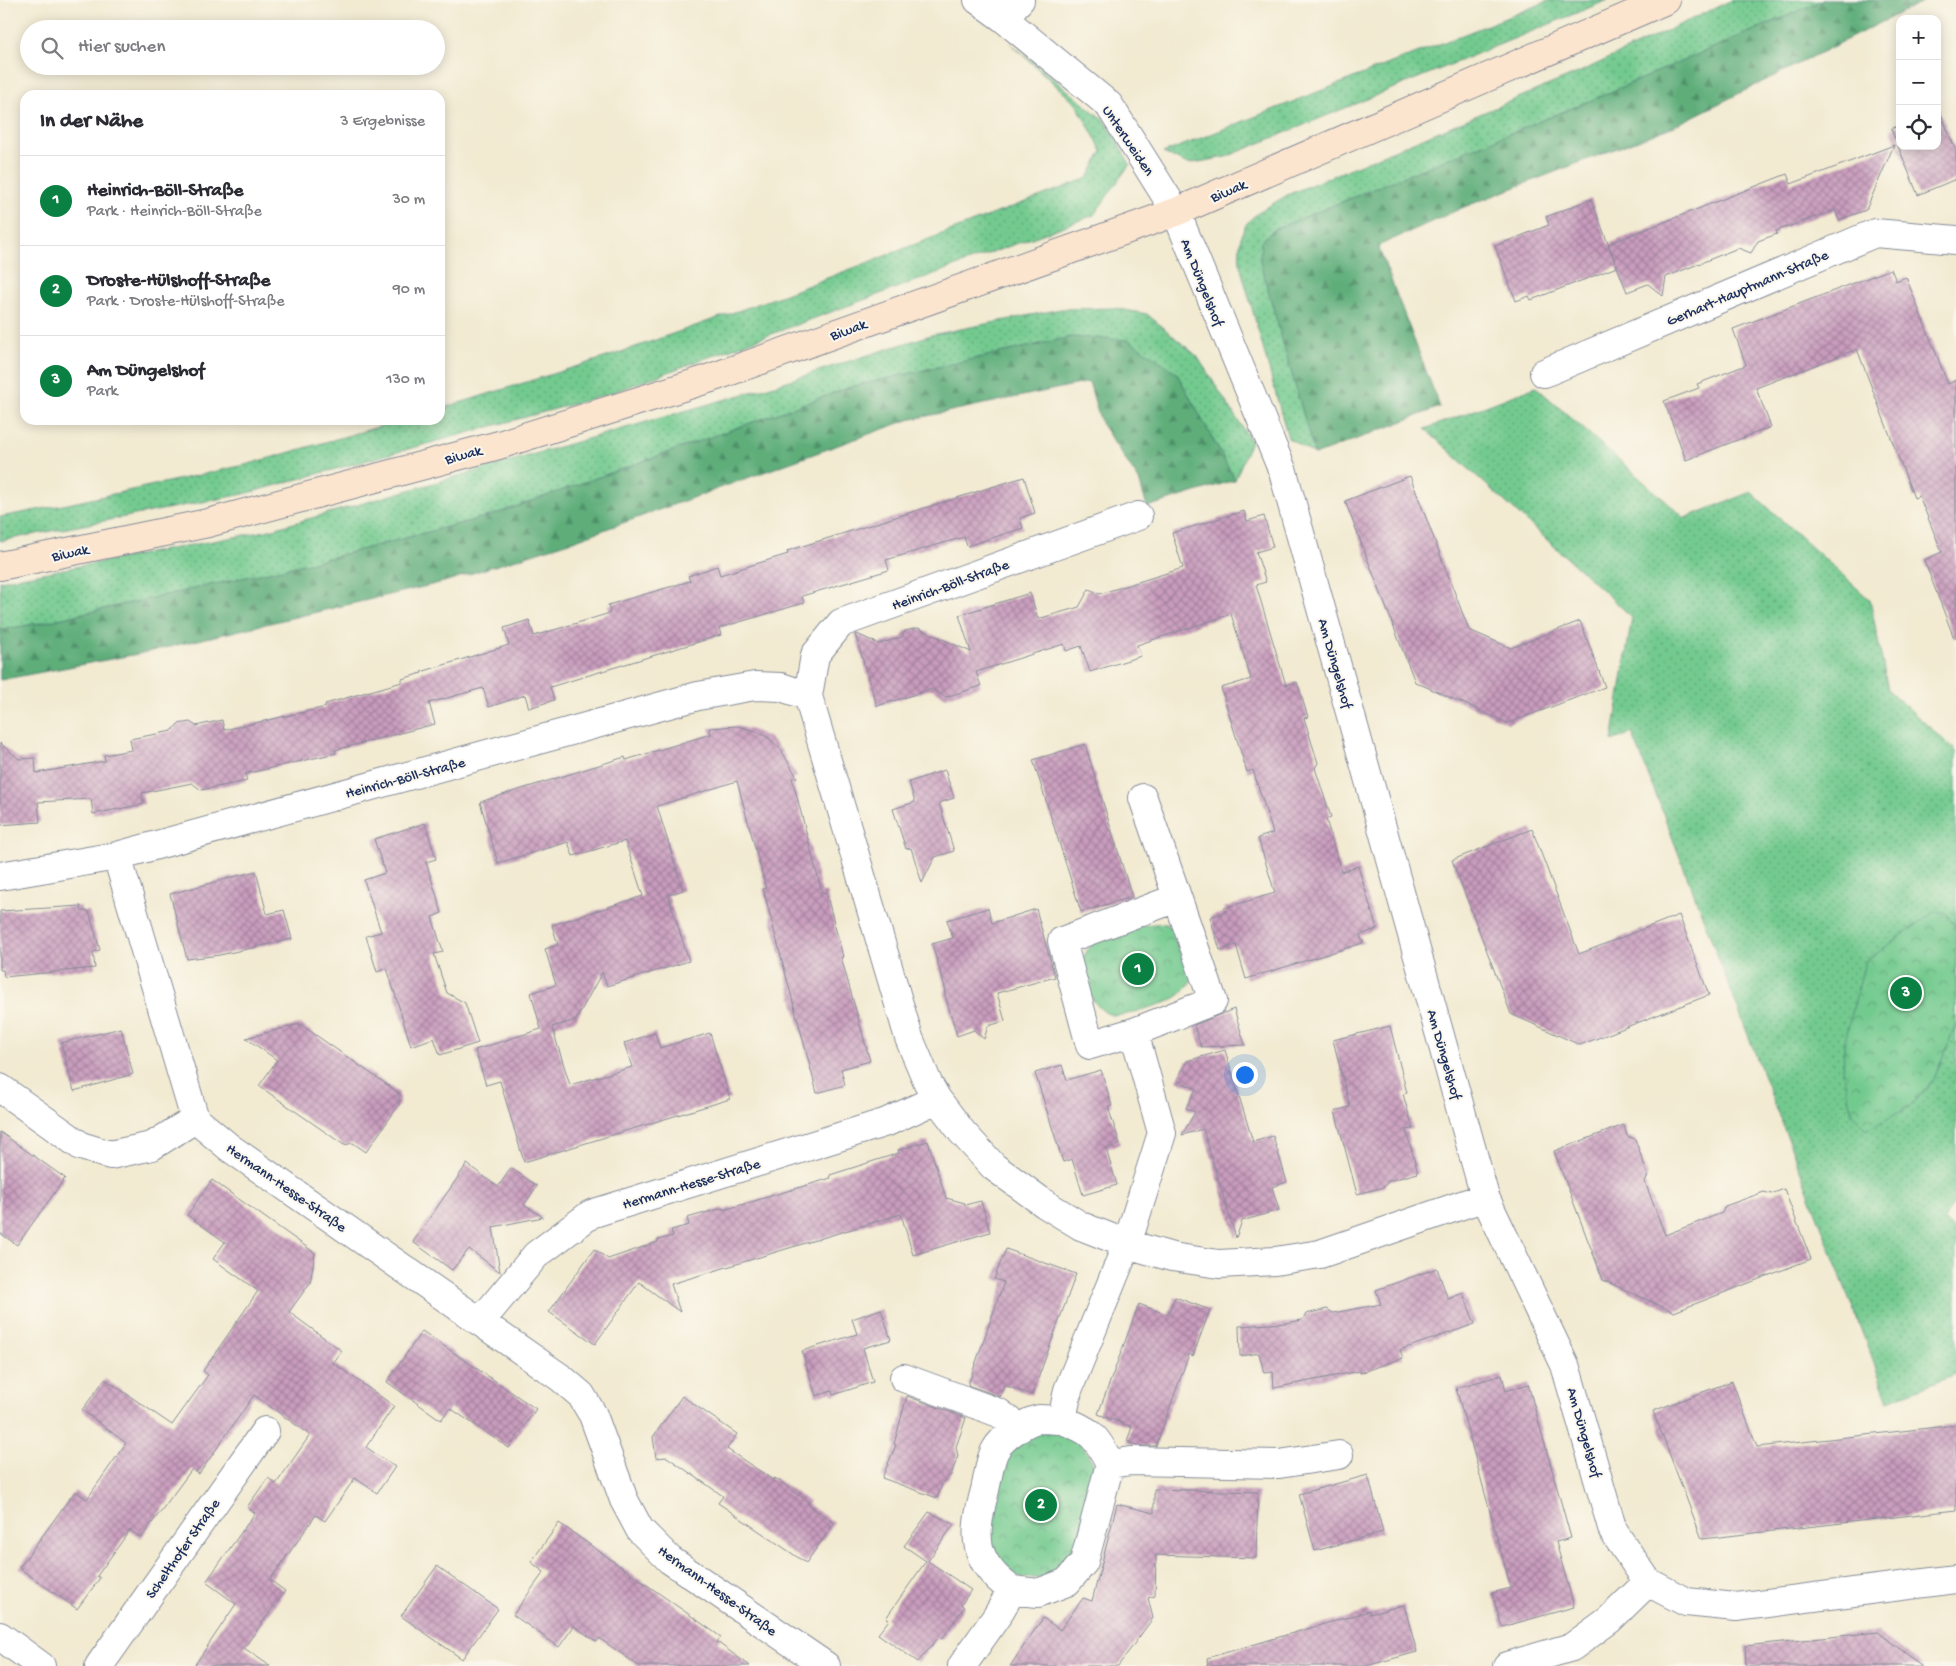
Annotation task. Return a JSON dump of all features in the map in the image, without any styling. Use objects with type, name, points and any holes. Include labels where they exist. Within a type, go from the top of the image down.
[{"type":"street","name":"Unterweiden","points":[[978,0],[1011,9],[1109,105],[1176,212]]},
{"type":"street","name":"Biwak","points":[[0,566],[208,524],[499,445],[708,379],[1176,212],[1666,0]]},
{"type":"street","name":"Am Düngelshof","points":[[1176,212],[1283,472],[1485,1197],[1565,1365],[1613,1531],[1648,1582],[1686,1602],[1736,1607],[1956,1580]]},
{"type":"street","name":"Gerhart-Hauptmann-Straße","points":[[1544,373],[1875,233],[1956,240]]},
{"type":"street","name":"Heinrich-Böll-Straße","points":[[1138,516],[842,623],[814,655],[808,696],[909,1038],[928,1083],[937,1099],[962,1132],[994,1167],[1045,1204],[1081,1226],[1127,1244],[1172,1257],[1219,1264],[1275,1261],[1320,1254],[1485,1197]]},
{"type":"street","name":"Heinrich-Böll-Straße","points":[[0,876],[117,856],[698,696],[755,686],[781,687],[808,696]]},
{"type":"street","points":[[1143,798],[1212,1000],[1134,1032],[1090,1045],[1062,941],[1177,898]]},
{"type":"street","points":[[0,1088],[82,1146],[110,1155],[152,1146],[195,1119],[117,856]]},
{"type":"street","points":[[1062,1420],[1068,1390],[1127,1244],[1162,1133],[1134,1032]]},
{"type":"street","name":"Hermann-Hesse-Straße","points":[[480,1322],[536,1255],[590,1214],[887,1122],[937,1099]]},
{"type":"street","name":"Hermann-Hesse-Straße","points":[[195,1119],[230,1148],[562,1378],[581,1395],[593,1415],[624,1500],[640,1530],[670,1560],[826,1666]]},
{"type":"street","points":[[904,1378],[999,1413],[1020,1428]]},
{"type":"street","points":[[1037,1419],[1062,1420],[1086,1429],[1101,1446],[1110,1464],[1084,1562],[1067,1582],[1038,1594],[1012,1590],[996,1579],[985,1564],[977,1545],[978,1516],[996,1450],[1008,1436],[1037,1419]]},
{"type":"street","name":"Schelthofer Straße","points":[[99,1666],[265,1431]]},
{"type":"street","points":[[1110,1464],[1131,1461],[1279,1464],[1339,1455]]},
{"type":"street","points":[[1507,1666],[1572,1647],[1609,1620],[1648,1582]]},
{"type":"street","points":[[962,1666],[997,1616],[1012,1590]]},
{"type":"street","points":[[0,1636],[41,1666]]},
{"type":"green space","points":[[1551,0],[1608,0],[1226,157],[1188,164],[1163,153]]},
{"type":"green space","points":[[1732,0],[1824,0],[1592,100],[1275,229],[1261,241],[1260,262],[1315,455],[1288,438],[1240,265],[1241,237],[1249,221],[1287,195],[1580,72]]},
{"type":"green space","points":[[1824,0],[1926,0],[1672,127],[1464,207],[1378,246],[1440,407],[1315,455],[1260,262],[1261,241],[1275,229],[1592,100]]},
{"type":"green space","points":[[1010,43],[1106,122],[1130,164],[1094,215],[606,395],[244,494],[0,541],[0,517],[249,464],[385,425],[445,425],[445,407],[607,357],[783,295],[1088,178],[1102,151],[1077,105]]},
{"type":"green space","points":[[1114,308],[1147,314],[1197,356],[1251,441],[1235,480],[1176,372],[1071,337],[854,386],[493,515],[318,561],[41,623],[0,630],[0,581],[266,531],[765,388],[931,335],[1061,309]]},
{"type":"green space","points":[[1071,337],[1129,340],[1176,372],[1235,480],[1147,507],[1139,480],[1101,423],[1089,382],[908,420],[573,541],[444,582],[143,653],[0,680],[0,630],[41,623],[318,561],[493,515],[854,386]]},
{"type":"green space","points":[[1536,387],[1685,518],[1751,492],[1870,600],[1888,690],[1956,751],[1956,1199],[1944,1220],[1956,1230],[1956,1374],[1888,1400],[1632,733],[1612,741],[1632,617],[1425,429]]},
{"type":"green space","points":[[1934,912],[1946,912],[1956,928],[1956,1024],[1934,1079],[1909,1107],[1867,1130],[1852,1113],[1843,1074],[1844,1044],[1865,962]]},
{"type":"green space","points":[[1163,923],[1178,931],[1193,978],[1189,985],[1175,998],[1165,1003],[1128,1014],[1113,1015],[1106,1013],[1094,1001],[1085,984],[1082,966],[1086,952],[1097,941],[1115,933],[1136,927]]},
{"type":"green space","points":[[1036,1432],[1060,1432],[1081,1443],[1093,1463],[1093,1487],[1078,1544],[1066,1566],[1046,1578],[1022,1578],[1002,1566],[989,1546],[989,1522],[1004,1464],[1016,1444]]},
{"type":"building","points":[[1941,114],[1956,151],[1956,179],[1918,195],[1900,150],[1941,150]]},
{"type":"building","points":[[1896,127],[1896,141],[1891,129]]},
{"type":"building","points":[[1894,145],[1866,210],[1839,220],[1835,210],[1776,231],[1777,234],[1758,241],[1751,253],[1738,248],[1666,277],[1663,296],[1648,284],[1627,292],[1608,244],[1787,174],[1791,184]]},
{"type":"building","points":[[1591,199],[1617,267],[1531,300],[1529,296],[1516,301],[1495,246],[1549,225],[1546,217]]},
{"type":"building","points":[[1891,269],[1896,281],[1906,277],[1948,384],[1956,380],[1956,637],[1954,638],[1924,560],[1942,552],[1919,496],[1914,498],[1857,349],[1756,388],[1771,427],[1686,460],[1664,401],[1699,388],[1697,384],[1746,365],[1733,329]]},
{"type":"building","points":[[1410,476],[1469,630],[1511,648],[1580,621],[1605,687],[1508,723],[1415,682],[1345,501]]},
{"type":"building","points":[[1024,477],[1035,513],[1020,518],[1023,528],[967,546],[964,537],[886,560],[889,570],[802,596],[804,603],[719,628],[721,635],[550,687],[554,700],[529,708],[525,695],[489,707],[483,688],[429,703],[435,724],[335,750],[336,753],[245,774],[247,781],[201,790],[192,783],[142,793],[144,804],[93,814],[91,799],[38,802],[40,822],[0,825],[0,743],[19,759],[35,758],[36,773],[105,761],[104,755],[132,750],[130,739],[172,731],[178,724],[190,722],[196,726],[222,720],[224,730],[326,707],[325,704],[402,682],[402,679],[421,672],[509,645],[504,628],[529,620],[534,636],[610,613],[608,605],[690,581],[688,576],[717,566],[720,575],[788,554],[787,551]]},
{"type":"building","points":[[1244,511],[1247,521],[1264,516],[1273,547],[1256,552],[1266,582],[1256,585],[1286,685],[1297,682],[1308,717],[1304,718],[1318,763],[1315,768],[1331,817],[1326,819],[1341,872],[1358,866],[1377,929],[1360,935],[1363,943],[1246,979],[1236,945],[1220,950],[1210,917],[1226,912],[1224,908],[1275,893],[1258,838],[1273,833],[1253,770],[1247,772],[1221,688],[1251,679],[1231,614],[1137,645],[1141,656],[1090,672],[1081,646],[1066,651],[1064,644],[976,672],[981,686],[946,697],[932,689],[877,706],[855,634],[879,644],[902,637],[905,631],[918,628],[971,652],[959,615],[1030,593],[1038,619],[1079,607],[1089,589],[1099,594],[1183,568],[1172,533]]},
{"type":"building","points":[[737,726],[756,731],[769,738],[781,750],[797,777],[792,778],[822,893],[826,892],[843,957],[841,957],[870,1061],[841,1069],[845,1085],[817,1093],[763,889],[766,888],[737,781],[657,806],[683,890],[668,895],[689,961],[607,986],[602,972],[576,1020],[552,1027],[570,1085],[632,1067],[624,1043],[655,1033],[660,1048],[710,1033],[730,1099],[524,1162],[500,1081],[486,1085],[475,1050],[541,1029],[531,993],[556,985],[545,949],[558,945],[552,925],[643,896],[625,841],[573,856],[568,842],[498,863],[480,802],[625,757],[626,760],[711,734],[709,728]]},
{"type":"building","points":[[1085,744],[1132,897],[1081,912],[1033,760]]},
{"type":"building","points":[[945,770],[954,798],[939,803],[954,851],[935,857],[922,883],[911,848],[906,849],[893,809],[915,802],[909,782]]},
{"type":"building","points":[[425,823],[436,859],[426,862],[442,913],[432,917],[443,952],[434,954],[447,993],[465,1003],[478,1043],[440,1055],[434,1038],[411,1046],[387,968],[377,972],[366,936],[381,932],[364,880],[385,873],[374,839]]},
{"type":"building","points":[[1532,829],[1579,954],[1679,915],[1709,995],[1580,1045],[1511,1014],[1452,860]]},
{"type":"building","points":[[256,871],[267,914],[284,910],[292,939],[220,955],[187,959],[170,894]]},
{"type":"building","points":[[81,906],[81,911],[89,911],[100,950],[93,952],[95,968],[4,977],[3,970],[0,970],[0,911]]},
{"type":"building","points":[[988,908],[992,923],[1036,909],[1055,977],[997,993],[1005,1021],[988,1026],[984,1039],[974,1030],[957,1036],[932,944],[953,938],[947,920]]},
{"type":"building","points":[[1234,1009],[1245,1045],[1201,1047],[1194,1025]]},
{"type":"building","points":[[300,1024],[399,1093],[399,1105],[366,1152],[353,1143],[344,1145],[259,1086],[277,1060],[246,1038]]},
{"type":"building","points":[[1390,1026],[1407,1093],[1403,1094],[1413,1129],[1406,1130],[1418,1173],[1388,1181],[1384,1187],[1357,1194],[1335,1111],[1350,1107],[1333,1040]]},
{"type":"building","points":[[121,1028],[133,1074],[74,1091],[61,1043]]},
{"type":"building","points":[[1225,1050],[1253,1142],[1273,1136],[1287,1182],[1272,1187],[1279,1210],[1242,1221],[1236,1238],[1203,1129],[1182,1135],[1195,1112],[1186,1108],[1196,1089],[1177,1080],[1187,1061]]},
{"type":"building","points":[[1062,1065],[1067,1080],[1101,1070],[1112,1106],[1108,1107],[1120,1144],[1106,1149],[1117,1185],[1083,1195],[1072,1159],[1063,1162],[1035,1073]]},
{"type":"building","points":[[1624,1125],[1627,1136],[1635,1139],[1648,1175],[1645,1182],[1665,1235],[1722,1213],[1725,1206],[1764,1192],[1771,1194],[1784,1189],[1811,1259],[1674,1312],[1603,1280],[1554,1151]]},
{"type":"building","points":[[0,1132],[65,1178],[17,1245],[0,1233]]},
{"type":"building","points":[[928,1141],[946,1198],[965,1203],[965,1205],[981,1201],[990,1232],[913,1255],[901,1214],[671,1284],[680,1312],[639,1282],[595,1344],[549,1312],[594,1249],[608,1259],[673,1236],[671,1230],[689,1225],[687,1218],[723,1208],[724,1210],[831,1178],[830,1175],[899,1153],[898,1150]]},
{"type":"building","points":[[467,1164],[498,1187],[511,1168],[537,1186],[524,1205],[543,1217],[493,1227],[500,1272],[469,1249],[452,1270],[413,1242]]},
{"type":"building","points":[[212,1180],[315,1253],[310,1283],[289,1312],[342,1351],[333,1363],[394,1406],[366,1447],[395,1467],[377,1493],[355,1478],[325,1521],[316,1515],[270,1580],[285,1591],[244,1648],[270,1666],[194,1666],[236,1604],[206,1582],[255,1513],[247,1507],[268,1478],[276,1484],[310,1435],[254,1395],[199,1474],[192,1469],[141,1538],[130,1530],[97,1576],[100,1578],[77,1609],[19,1568],[75,1491],[87,1499],[126,1443],[82,1410],[105,1379],[172,1425],[208,1375],[203,1371],[258,1291],[213,1259],[225,1242],[187,1215]]},
{"type":"building","points":[[1006,1249],[1076,1274],[1032,1395],[1004,1385],[1000,1397],[968,1385],[1004,1282],[994,1279]]},
{"type":"building","points":[[1437,1268],[1448,1299],[1463,1293],[1475,1324],[1400,1350],[1403,1358],[1360,1373],[1360,1371],[1274,1388],[1273,1372],[1264,1373],[1259,1353],[1240,1356],[1239,1326],[1286,1323],[1302,1320],[1306,1314],[1327,1309],[1333,1313],[1381,1304],[1376,1290]]},
{"type":"building","points":[[1175,1297],[1210,1310],[1193,1356],[1189,1354],[1156,1446],[1138,1446],[1127,1441],[1132,1427],[1098,1414],[1139,1304],[1168,1315]]},
{"type":"building","points":[[881,1309],[891,1340],[863,1348],[873,1382],[833,1395],[832,1391],[816,1396],[802,1351],[857,1334],[852,1319]]},
{"type":"building","points":[[422,1331],[536,1409],[509,1448],[450,1408],[441,1420],[387,1382]]},
{"type":"building","points":[[1502,1375],[1506,1391],[1528,1384],[1571,1538],[1556,1542],[1574,1607],[1502,1627],[1492,1593],[1511,1588],[1456,1388]]},
{"type":"building","points":[[1732,1381],[1757,1447],[1956,1425],[1956,1510],[1702,1539],[1653,1411]]},
{"type":"building","points":[[682,1396],[737,1434],[727,1449],[773,1480],[775,1478],[809,1502],[808,1504],[834,1523],[806,1563],[718,1503],[723,1496],[667,1457],[656,1458],[653,1437]]},
{"type":"building","points":[[907,1396],[966,1418],[956,1447],[958,1456],[951,1475],[943,1482],[937,1498],[882,1478],[896,1445],[894,1444]]},
{"type":"building","points":[[1368,1475],[1383,1532],[1315,1551],[1299,1494]]},
{"type":"building","points":[[1154,1489],[1258,1492],[1256,1558],[1156,1555],[1155,1596],[1148,1598],[1153,1618],[1118,1666],[1010,1666],[1043,1618],[1060,1630],[1083,1598],[1092,1601],[1117,1504],[1154,1513]]},
{"type":"building","points":[[929,1512],[954,1524],[928,1561],[971,1590],[961,1605],[964,1607],[942,1639],[939,1637],[918,1662],[878,1634],[889,1620],[886,1618],[926,1561],[904,1546]]},
{"type":"building","points":[[559,1523],[721,1637],[717,1642],[750,1666],[639,1666],[599,1638],[597,1642],[574,1626],[559,1647],[513,1615],[544,1572],[531,1562]]},
{"type":"building","points":[[437,1566],[498,1609],[462,1659],[401,1616]]},
{"type":"building","points":[[1404,1605],[1417,1652],[1366,1666],[1208,1666],[1207,1658],[1369,1611],[1370,1614]]},
{"type":"building","points":[[1878,1632],[1922,1666],[1746,1666],[1745,1646]]},
{"type":"place","name":"Heinrich-Böll-Straße","points":[[1138,969]]},
{"type":"place","name":"Am Düngelshof","points":[[1906,993]]},
{"type":"place","name":"Droste-Hülshoff-Straße","points":[[1041,1505]]}]
